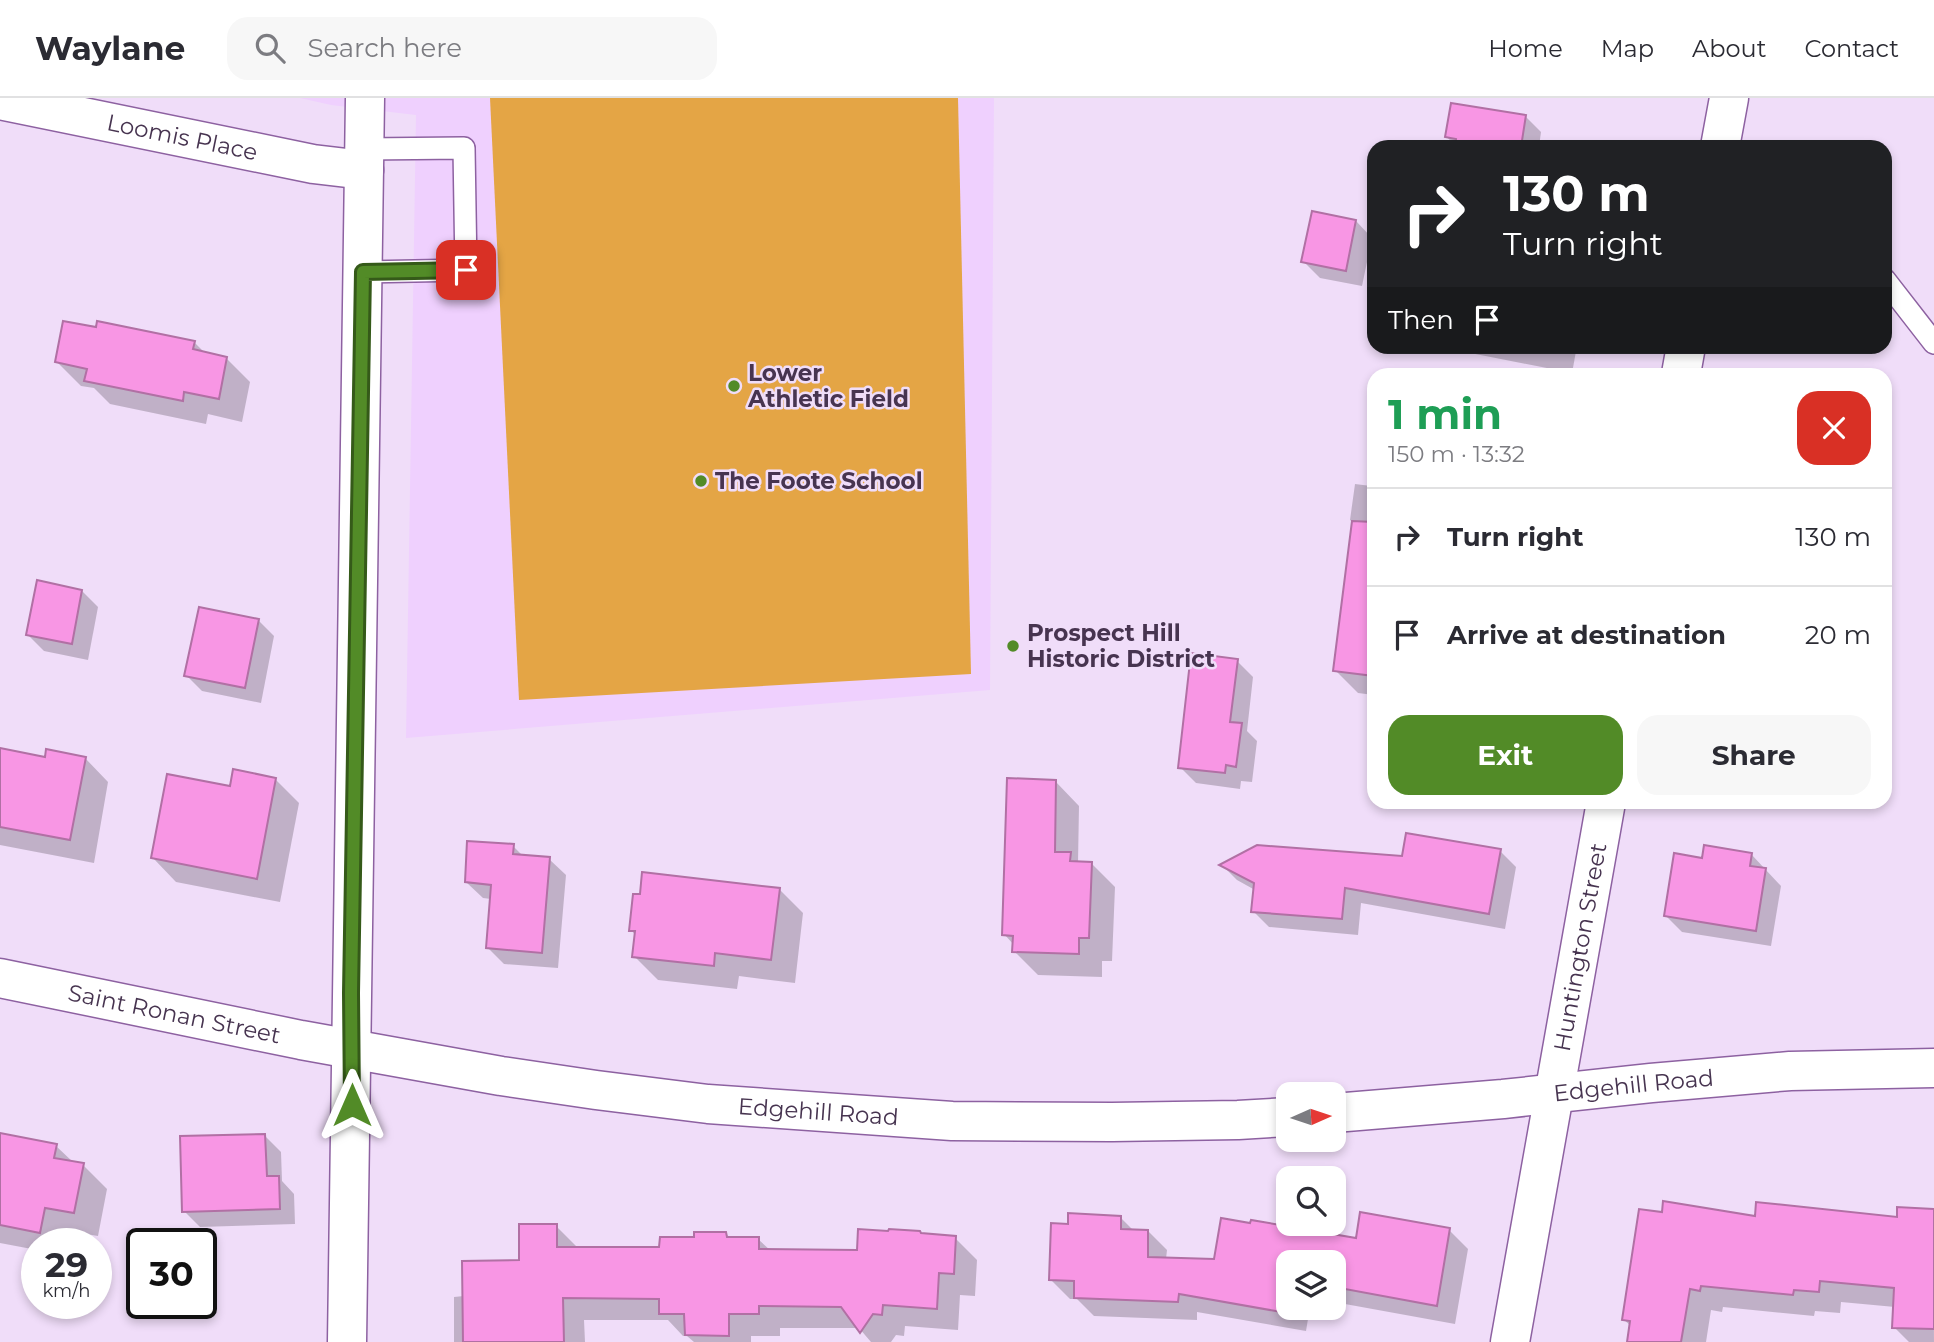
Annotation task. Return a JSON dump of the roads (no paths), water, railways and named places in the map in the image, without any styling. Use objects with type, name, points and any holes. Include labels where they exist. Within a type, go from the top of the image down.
[{"type":"street","points":[[347,1342],[365,98]]},
{"type":"street","points":[[1721,140],[1729,98]]},
{"type":"street","name":"Loomis Place","points":[[0,100],[313,164],[364,159]]},
{"type":"street","name":"Huntington Street","points":[[1510,1342],[1605,809]]},
{"type":"street","name":"Saint Ronan Street","points":[[0,978],[351,1049]]},
{"type":"street","name":"Edgehill Road","points":[[351,1049],[596,1090],[708,1104],[853,1115],[952,1121],[1072,1122],[1238,1120],[1276,1117]]},
{"type":"street","name":"Edgehill Road","points":[[1346,1112],[1790,1071],[1934,1068]]},
{"type":"lane","points":[[363,272],[466,270],[464,148],[364,159]]},
{"type":"lane","points":[[1892,289],[1934,343]]},
{"type":"place","name":"Lower Athletic Field","points":[[734,386]]},
{"type":"place","name":"The Foote School","points":[[701,481]]},
{"type":"place","name":"Prospect Hill Historic District","points":[[1013,646]]}]
